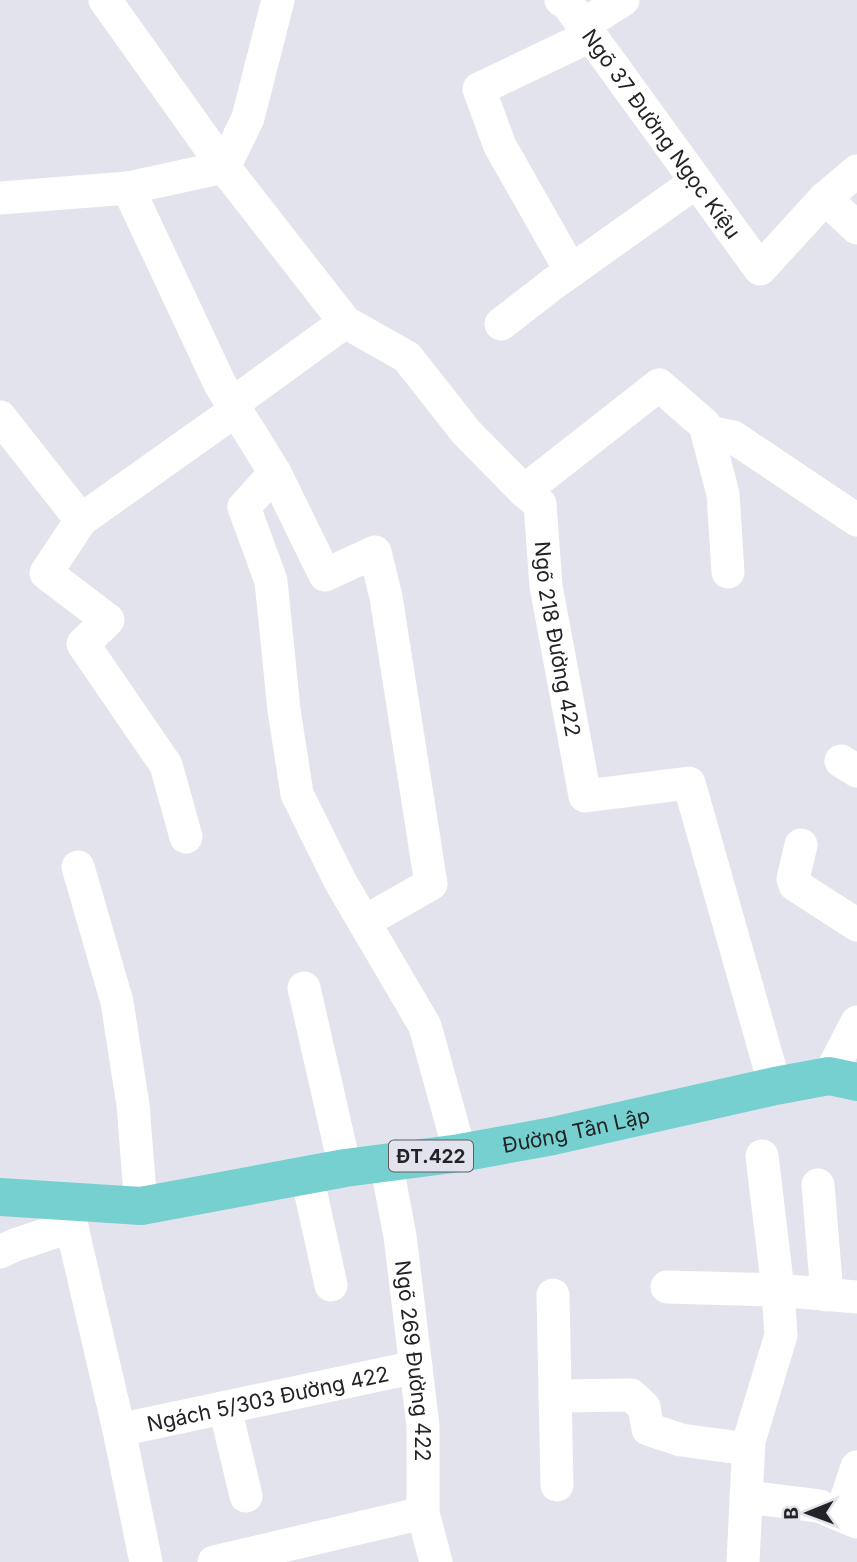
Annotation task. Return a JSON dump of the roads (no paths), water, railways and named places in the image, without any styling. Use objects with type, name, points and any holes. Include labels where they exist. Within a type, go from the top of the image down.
[{"type":"main road","name":"Đường Tân Lập","points":[[0,1197],[69,1214],[141,1206],[345,1168],[460,1153],[553,1136],[775,1086],[843,1079]]},
{"type":"street","points":[[105,0],[224,167],[345,322],[81,520],[46,573],[108,620],[83,644],[166,765],[186,838]]},
{"type":"street","points":[[224,167],[248,118],[278,0]]},
{"type":"street","name":"Ngõ 37 Đường Ngọc Kiệu","points":[[561,0],[567,3],[760,269],[825,198]]},
{"type":"street","points":[[571,271],[500,146],[479,89],[586,30],[622,0]]},
{"type":"street","points":[[0,198],[128,188],[224,167]]},
{"type":"street","points":[[857,171],[825,198],[857,228]]},
{"type":"street","points":[[501,324],[696,182]]},
{"type":"street","points":[[128,188],[220,384],[275,473],[325,575],[375,552],[386,597],[431,884],[363,922]]},
{"type":"street","name":"Ngõ 218 Đường 422","points":[[345,322],[407,357],[466,432],[540,504],[546,586],[585,796],[689,783],[775,1086]]},
{"type":"street","points":[[524,491],[659,385],[705,425],[708,432],[723,494],[728,572]]},
{"type":"street","points":[[0,417],[81,520]]},
{"type":"street","points":[[708,432],[733,437],[857,520]]},
{"type":"street","points":[[275,473],[244,508],[271,581],[284,710],[297,794],[340,881],[425,1026],[460,1153]]},
{"type":"street","points":[[801,845],[793,879],[795,885],[857,925]]},
{"type":"street","points":[[78,867],[117,1002],[133,1105],[141,1206]]},
{"type":"street","points":[[304,988],[345,1168]]},
{"type":"street","points":[[843,1079],[857,1022]]},
{"type":"street","points":[[743,1562],[749,1441],[780,1335],[778,1290],[762,1156]]},
{"type":"street","name":"Ngõ 269 Đường 422","points":[[386,1162],[400,1236],[423,1426],[423,1513],[436,1562]]},
{"type":"street","points":[[307,1175],[331,1284]]},
{"type":"street","points":[[667,1287],[778,1290],[842,1296],[818,1185]]},
{"type":"street","points":[[0,1252],[69,1214],[119,1430],[146,1562]]},
{"type":"street","points":[[553,1296],[557,1485]]},
{"type":"street","name":"Ngách 5/303 Đường 422","points":[[119,1430],[416,1367]]},
{"type":"street","points":[[555,1396],[631,1395],[644,1407],[649,1429],[681,1440],[748,1449]]},
{"type":"street","points":[[225,1408],[246,1496]]},
{"type":"street","points":[[746,1497],[819,1506],[849,1519],[857,1467]]},
{"type":"street","points":[[214,1562],[423,1513]]}]
